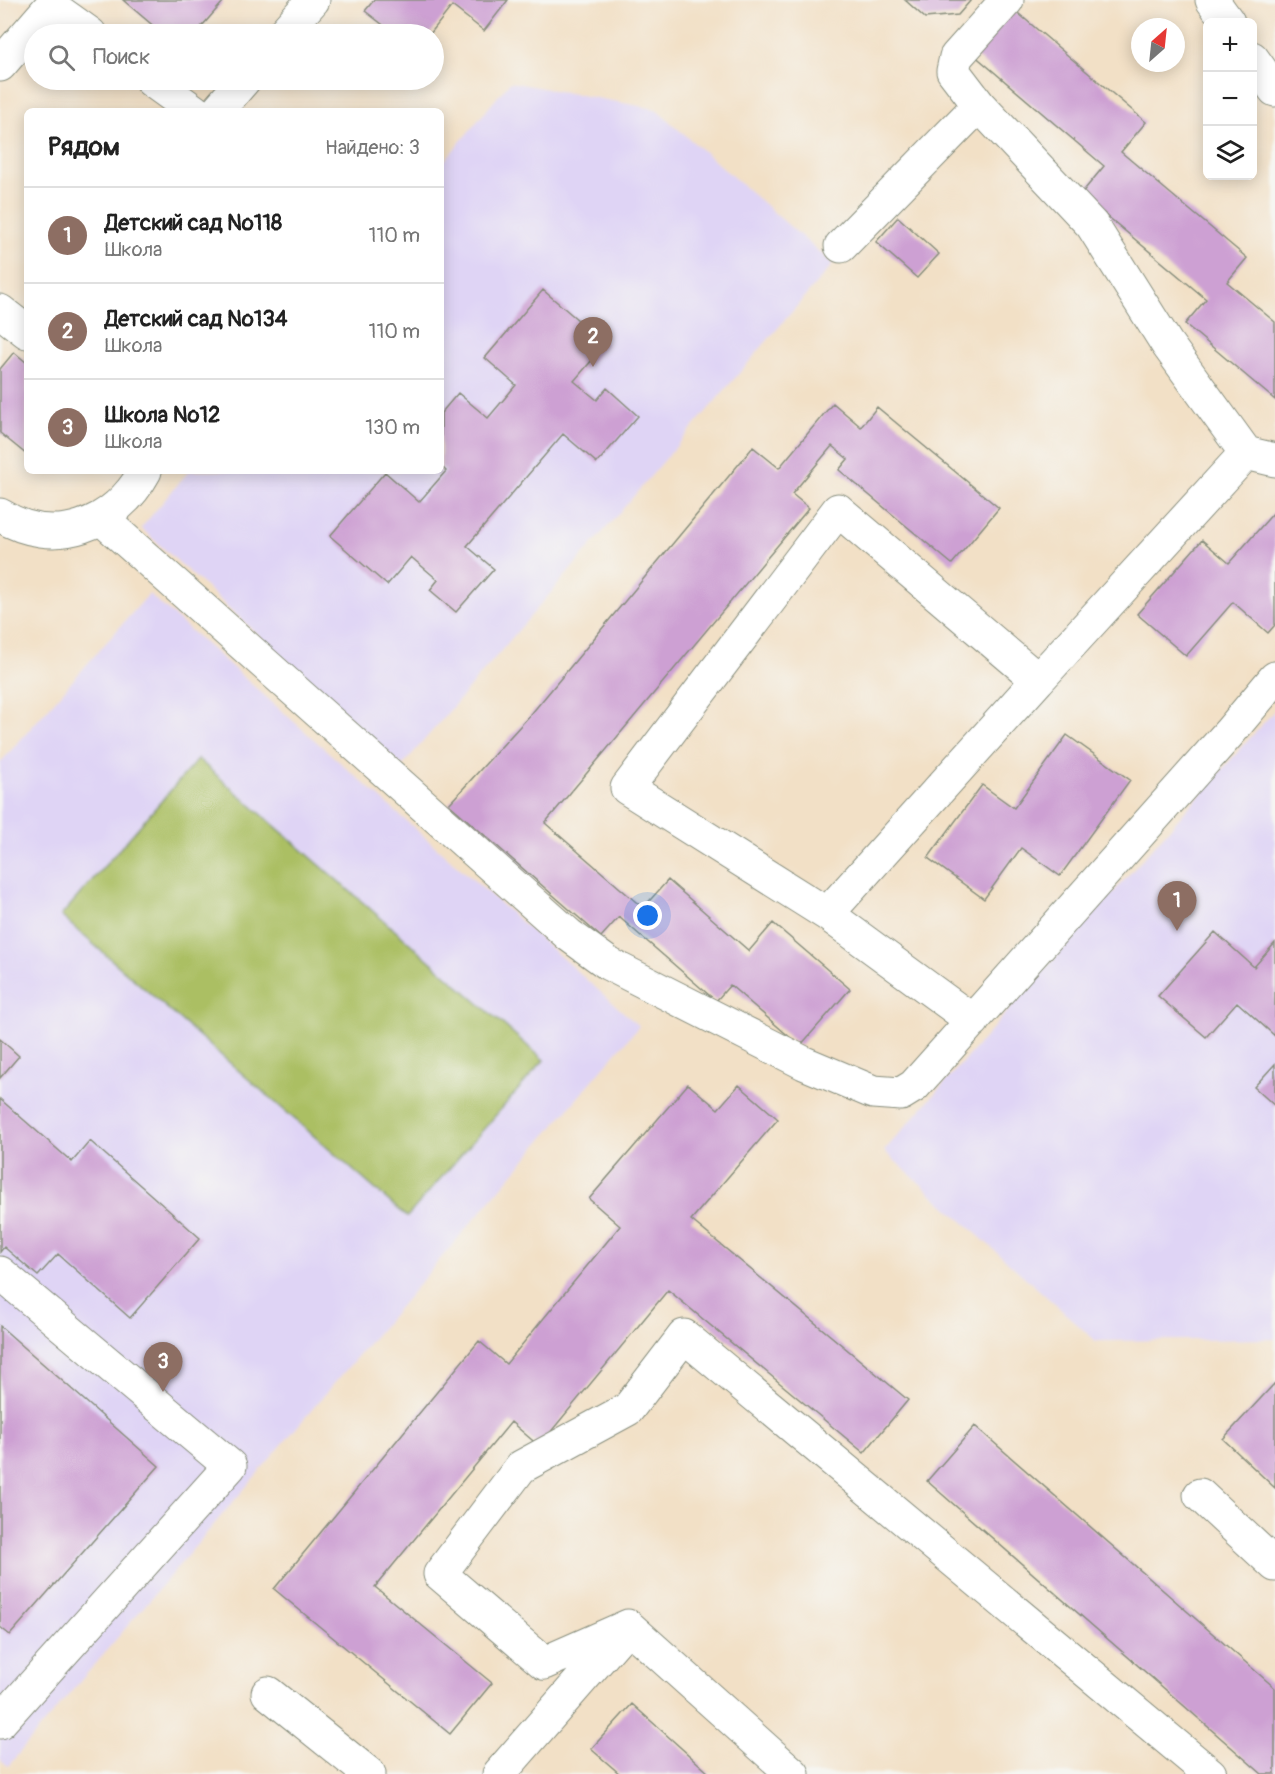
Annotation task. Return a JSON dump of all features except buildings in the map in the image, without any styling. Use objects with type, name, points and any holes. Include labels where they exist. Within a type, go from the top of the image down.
[{"type":"street","points":[[292,24],[313,0]]},
{"type":"street","points":[[827,914],[1038,681],[1261,456],[1167,344],[1092,225],[979,105],[954,71],[956,57],[1007,0]]},
{"type":"street","points":[[1212,0],[1225,18]]},
{"type":"street","points":[[35,24],[51,6],[76,24]]},
{"type":"street","points":[[0,65],[24,37]]},
{"type":"street","points":[[1257,65],[1275,90]]},
{"type":"street","points":[[165,90],[190,108]]},
{"type":"street","points":[[220,108],[235,90]]},
{"type":"street","points":[[841,246],[979,105]]},
{"type":"street","points":[[0,311],[24,330]]},
{"type":"street","points":[[0,515],[27,529],[51,532],[78,527],[102,519],[130,492],[143,474]]},
{"type":"street","points":[[972,1021],[827,914],[627,788],[838,510],[1038,681]]},
{"type":"street","points":[[102,519],[569,935],[609,964],[804,1063],[873,1092],[901,1094],[914,1086],[1213,751],[1275,678]]},
{"type":"street","points":[[0,1273],[230,1466],[0,1722]]},
{"type":"street","points":[[628,1626],[544,1663],[440,1574],[521,1467],[628,1409],[684,1336],[1209,1774]]},
{"type":"street","points":[[1200,1496],[1275,1564]]},
{"type":"street","points":[[499,1774],[628,1626]]},
{"type":"street","points":[[628,1626],[794,1774]]},
{"type":"street","points":[[268,1693],[369,1774]]},
{"type":"shaded area","points":[[510,82],[655,109],[833,264],[402,766],[141,528],[186,474],[444,474],[444,161]]},
{"type":"shaded area","points":[[149,594],[639,1026],[8,1766],[0,1759],[0,763]]},
{"type":"shaded area","points":[[1275,710],[1275,1339],[1096,1341],[884,1151]]},
{"type":"green space","points":[[198,759],[544,1060],[407,1217],[61,916]]},
{"type":"place","name":"Детский сад №134","points":[[593,367]]},
{"type":"place","name":"Детский сад №118","points":[[1177,931]]},
{"type":"place","name":"Школа №12","points":[[163,1392]]}]
